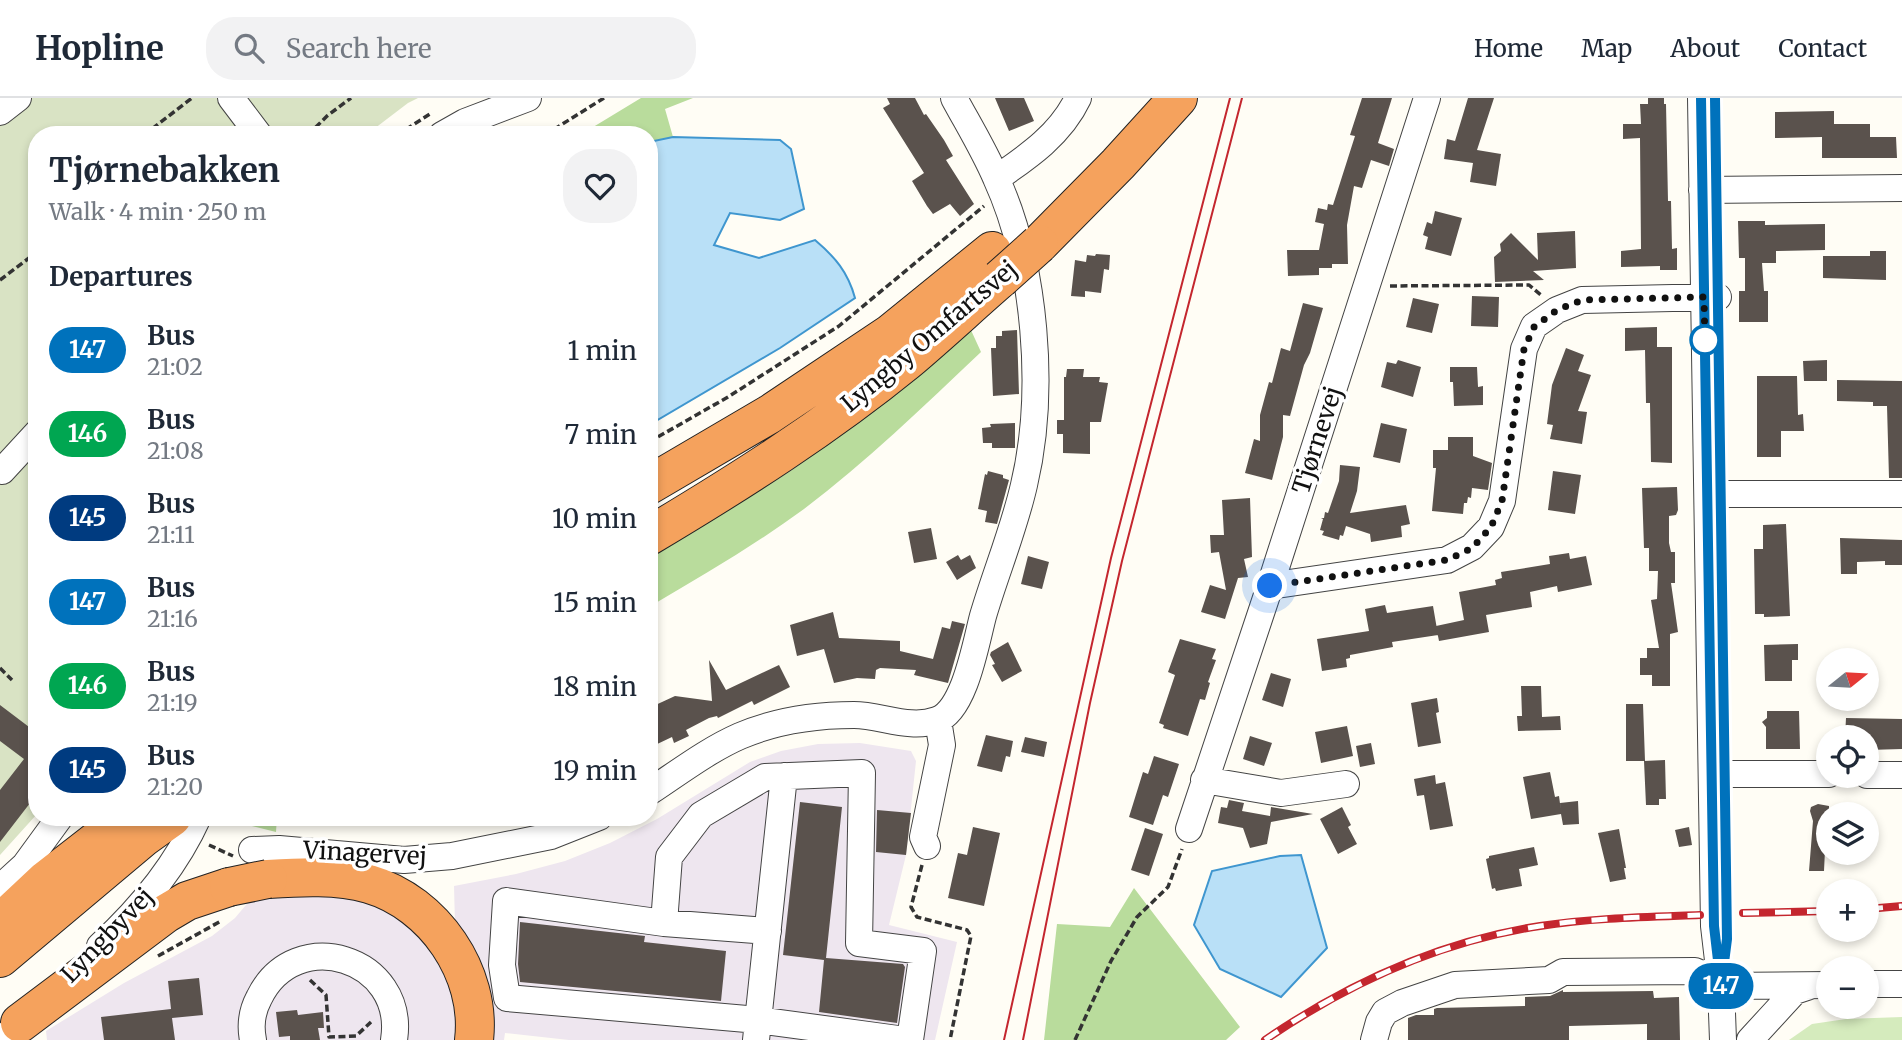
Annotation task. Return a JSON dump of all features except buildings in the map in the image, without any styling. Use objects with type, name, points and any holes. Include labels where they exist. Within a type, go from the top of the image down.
[{"type":"highway","name":"Lyngby Omfartsvej","points":[[1032,232],[1143,98]]},
{"type":"highway","name":"Lyngby Omfartsvej","points":[[658,531],[713,498],[806,436],[906,361],[996,265],[1032,232],[1118,164],[1178,98]]},
{"type":"highway","name":"Lyngby Omfartsvej","points":[[658,480],[770,414],[996,265]]},
{"type":"highway","points":[[658,469],[770,414]]},
{"type":"highway","points":[[7,881],[73,826]]},
{"type":"highway","points":[[3,947],[46,880],[115,826]]},
{"type":"highway","points":[[3,947],[144,837],[191,826]]},
{"type":"highway","points":[[11,1032],[165,914],[187,901],[229,887],[260,865],[317,878],[369,884],[397,895],[426,916],[451,944],[468,981],[476,1024],[474,1040]]},
{"type":"street","points":[[0,112],[18,98]]},
{"type":"street","points":[[231,98],[252,126]]},
{"type":"street","points":[[458,126],[528,98]]},
{"type":"street","points":[[658,786],[739,736],[774,724],[817,716],[856,715],[910,723],[938,720],[951,710],[965,682],[1024,485],[1035,414],[1031,308],[1020,245],[999,185],[954,98]]},
{"type":"street","points":[[999,185],[1058,131],[1071,114],[1078,98]]},
{"type":"street","name":"Tjørnevej","points":[[1189,829],[1427,98]]},
{"type":"street","points":[[1701,98],[1709,190],[1711,297],[1718,774],[1714,939],[1721,986],[1723,1040]]},
{"type":"street","points":[[1709,190],[1715,98]]},
{"type":"street","points":[[479,126],[502,108]]},
{"type":"street","points":[[1709,190],[1902,188]]},
{"type":"street","points":[[1270,586],[1447,560],[1472,548],[1491,527],[1502,501],[1524,349],[1534,327],[1557,310],[1582,300],[1711,297]]},
{"type":"street","points":[[0,468],[2,471],[28,443]]},
{"type":"street","points":[[1714,494],[1902,494]]},
{"type":"street","points":[[927,846],[923,837],[942,745],[938,720]]},
{"type":"street","points":[[664,923],[669,857],[701,815],[765,777],[862,773],[859,943],[923,951],[908,1040],[757,1030],[507,998],[502,965],[506,901],[664,923],[768,931]]},
{"type":"street","points":[[1718,774],[1816,774]]},
{"type":"street","points":[[1879,775],[1902,775]]},
{"type":"street","points":[[757,1030],[784,776]]},
{"type":"street","points":[[1204,780],[1281,793],[1346,784]]},
{"type":"street","points":[[7,881],[53,826]]},
{"type":"street","name":"Lyngbyvej","points":[[11,1032],[110,936],[151,892],[191,826]]},
{"type":"street","name":"Vinagervej","points":[[260,865],[279,849],[404,860],[452,856],[551,836],[576,826]]},
{"type":"street","points":[[253,1040],[251,1030],[254,1007],[264,987],[280,970],[300,960],[323,956],[345,959],[366,969],[382,985],[393,1006],[394,1028]]},
{"type":"street","points":[[1374,1040],[1385,1012],[1455,985],[1549,980],[1563,972],[1695,971],[1721,986],[1816,985]]},
{"type":"street","points":[[1879,984],[1902,984]]},
{"type":"street","points":[[1750,1040],[1796,991],[1816,986]]},
{"type":"path","points":[[156,126],[192,98]]},
{"type":"path","points":[[317,126],[351,98]]},
{"type":"path","points":[[559,126],[604,98]]},
{"type":"path","points":[[658,437],[728,397],[839,326],[999,185]]},
{"type":"path","points":[[0,280],[28,259]]},
{"type":"path","points":[[1366,286],[1529,285],[1557,310]]},
{"type":"path","points":[[0,668],[12,680]]},
{"type":"path","points":[[191,826],[231,857],[260,865]]},
{"type":"path","points":[[1075,1040],[1111,961],[1137,917],[1168,887],[1189,829]]},
{"type":"path","points":[[300,960],[309,979],[326,995],[329,1037],[356,1036],[372,1021],[394,1028]]},
{"type":"shaded area","points":[[860,743],[911,751],[916,761],[906,855],[889,925],[957,942],[935,1040],[569,1040],[505,1033],[504,1040],[492,1040],[455,924],[454,886],[565,861],[643,826],[658,826],[658,818],[750,762],[781,751],[818,744]]},
{"type":"shaded area","points":[[299,893],[340,895],[369,902],[402,917],[450,967],[464,1040],[47,1040],[46,1031],[124,983],[212,936],[235,918],[251,899]]},
{"type":"green space","points":[[0,98],[418,98],[378,126],[28,126],[28,824],[0,855]]},
{"type":"green space","points":[[641,98],[693,98],[665,109],[673,137],[658,140],[658,126],[595,126]]},
{"type":"green space","points":[[970,328],[981,352],[872,453],[804,509],[728,560],[658,602],[658,553],[792,470],[885,400]]},
{"type":"green space","points":[[252,826],[276,826],[276,832]]},
{"type":"green space","points":[[1134,888],[1240,1027],[1226,1040],[1044,1040],[1057,924],[1110,927]]},
{"type":"green space","points":[[1902,1017],[1902,1040],[1789,1040],[1812,1024]]},
{"type":"water","points":[[673,137],[780,140],[791,149],[804,209],[780,220],[730,213],[714,245],[759,258],[815,240],[840,266],[849,280],[855,298],[780,348],[658,420],[658,140]]},
{"type":"water","points":[[1301,855],[1327,948],[1281,997],[1220,969],[1194,925],[1212,871],[1280,856]]},
{"type":"tram line","points":[[1004,1040],[1111,558],[1230,98]]},
{"type":"tram line","points":[[1023,1040],[1090,703],[1122,561],[1242,98]]},
{"type":"railway","points":[[1879,908],[1902,906]]},
{"type":"railway","points":[[1743,913],[1816,911]]},
{"type":"railway","points":[[1265,1040],[1362,983],[1467,942],[1560,923],[1700,915]]},
{"type":"bus line","name":"147","points":[[1701,98],[1714,939],[1721,986],[1727,939],[1715,98]]},
{"type":"route","points":[[1270,586],[1447,560],[1472,548],[1491,527],[1502,501],[1524,349],[1534,327],[1557,310],[1582,300],[1704,297],[1705,346],[1705,340]]}]
